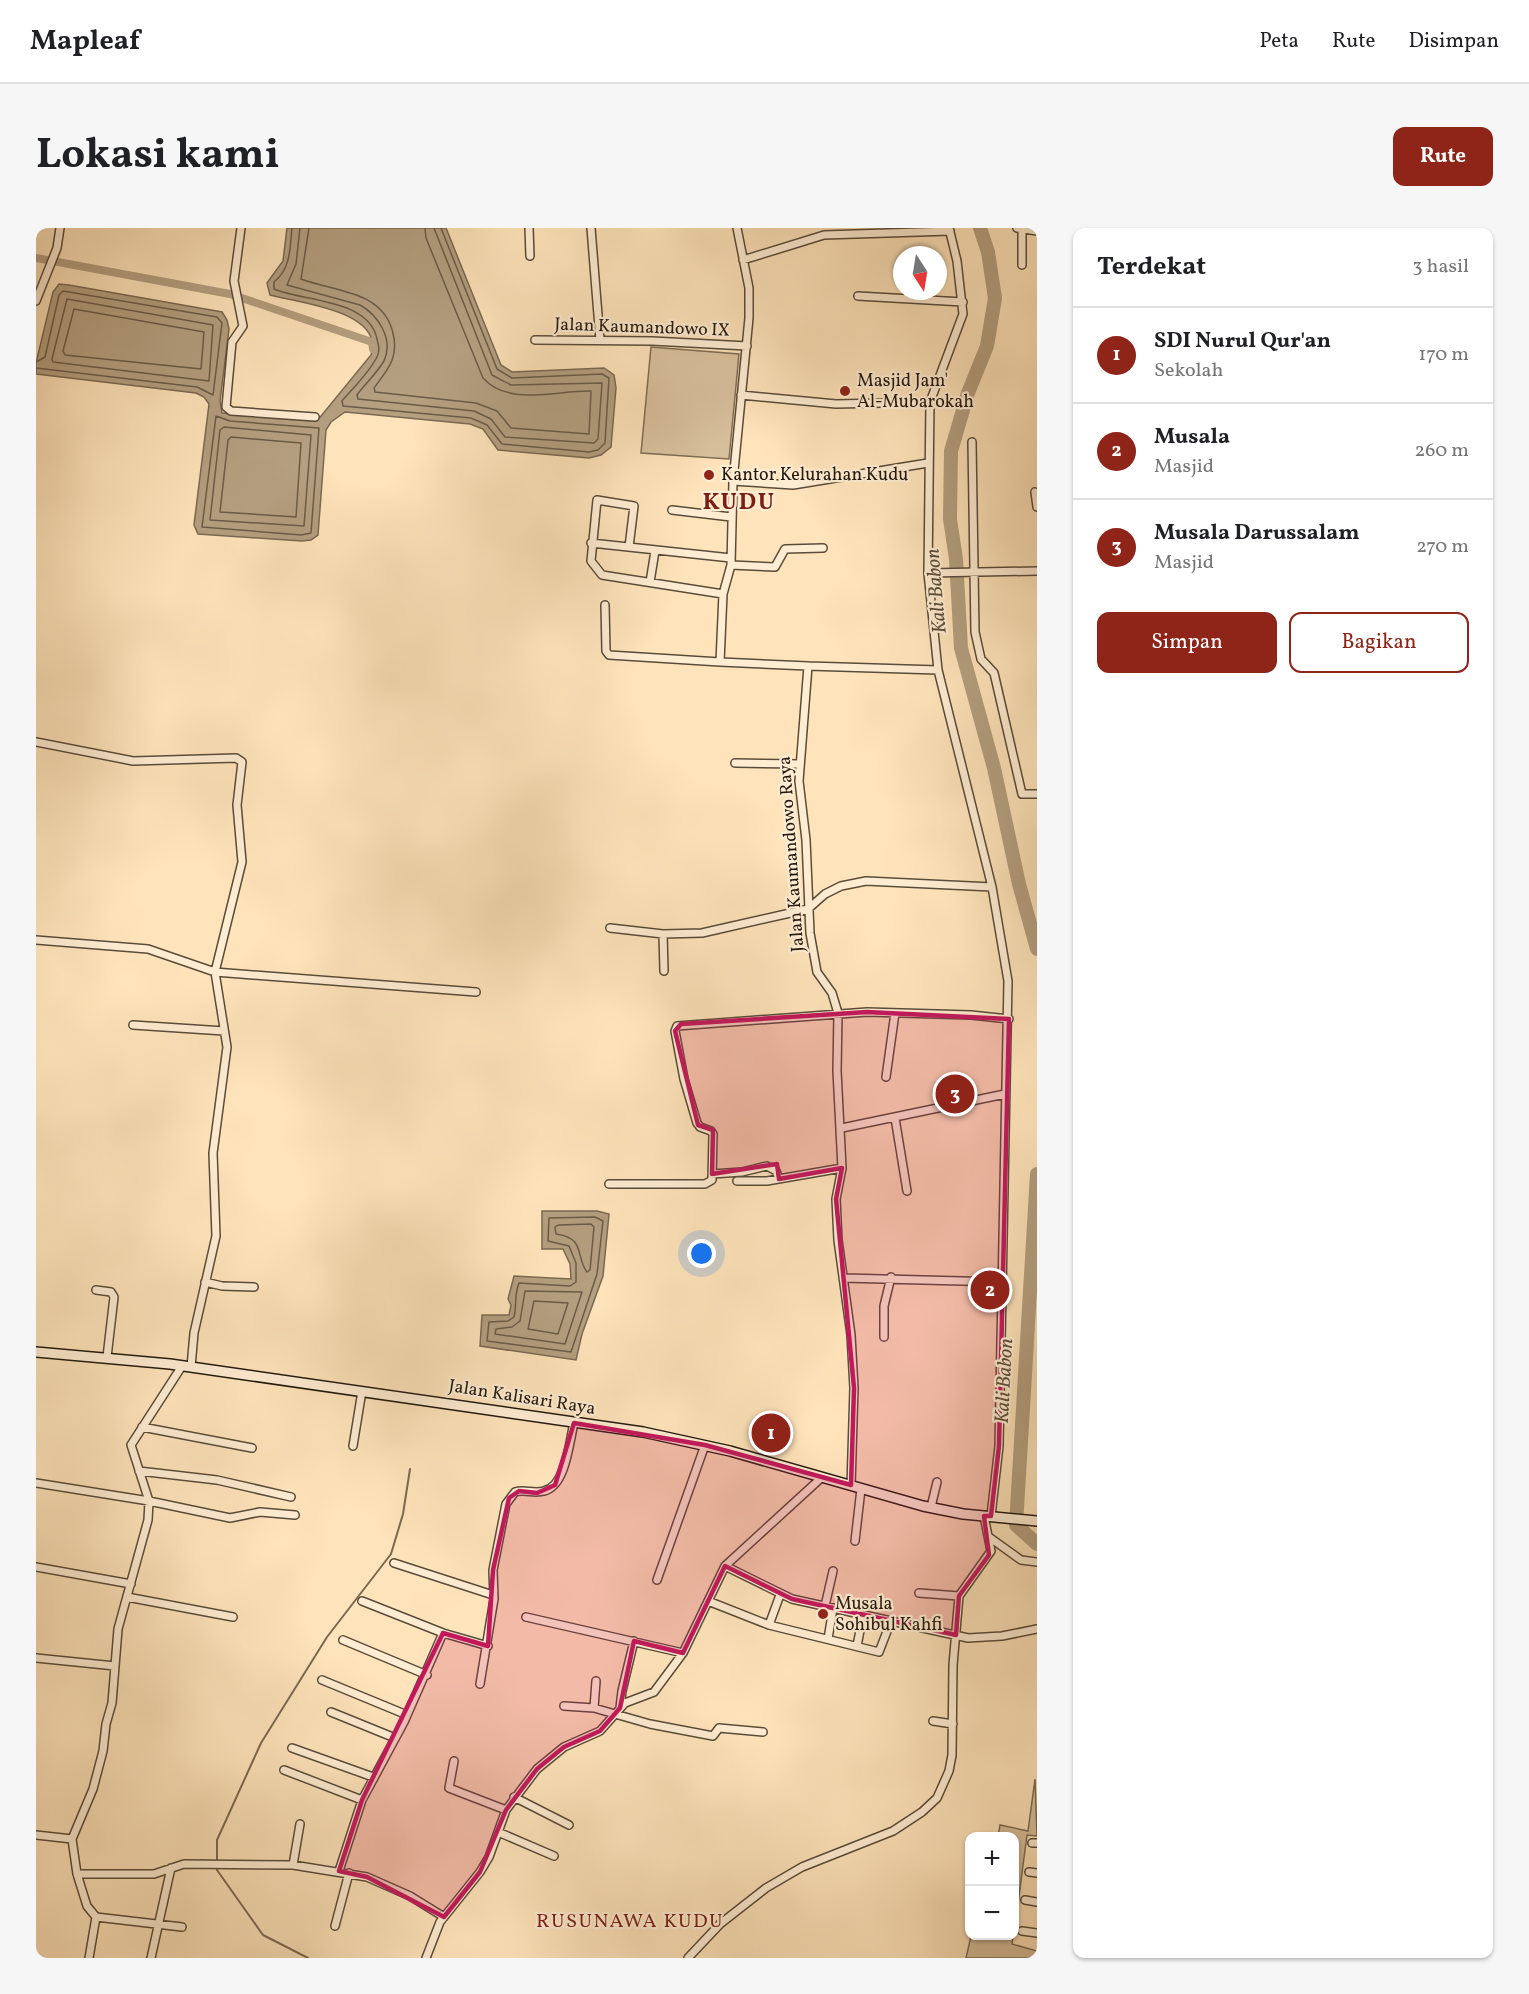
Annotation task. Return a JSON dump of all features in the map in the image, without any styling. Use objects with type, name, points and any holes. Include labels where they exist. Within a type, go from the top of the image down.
[{"type":"street","points":[[36,301],[57,248],[60,228]]},
{"type":"street","points":[[241,228],[234,281],[243,326],[232,342],[226,408],[231,411],[315,417]]},
{"type":"street","points":[[529,228],[530,256]]},
{"type":"street","points":[[591,228],[600,340]]},
{"type":"street","points":[[720,662],[723,594],[731,562],[733,481],[747,346],[749,295],[737,228]]},
{"type":"street","points":[[688,1958],[720,1924],[781,1879],[815,1861],[880,1838],[937,1798],[949,1772],[959,1596],[989,1556],[990,1516],[999,1446],[1005,1094],[1009,1019],[1005,951],[992,887],[938,670],[929,573],[930,402],[963,314],[957,261],[949,229],[824,235],[743,260]]},
{"type":"street","points":[[1022,265],[1019,229],[1037,231]]},
{"type":"street","points":[[858,296],[963,302]]},
{"type":"street","name":"Jalan Kaumandowo IX","points":[[535,340],[600,340],[747,346]]},
{"type":"street","points":[[741,395],[836,404],[930,402]]},
{"type":"street","points":[[972,442],[975,632],[981,658],[994,673],[1022,794],[1037,794]]},
{"type":"street","points":[[733,481],[793,485],[928,463]]},
{"type":"street","points":[[1035,492],[1037,507]]},
{"type":"street","points":[[629,547],[634,509],[632,504],[597,500],[591,543],[592,565],[602,575],[723,594]]},
{"type":"street","points":[[672,510],[731,517]]},
{"type":"street","points":[[591,543],[775,567],[785,549],[823,548]]},
{"type":"street","points":[[650,582],[655,551]]},
{"type":"street","points":[[929,573],[1037,571]]},
{"type":"street","points":[[605,605],[606,642],[609,655],[720,662],[938,670]]},
{"type":"street","name":"Jalan Kaumandowo Raya","points":[[808,666],[799,764],[808,909],[815,964],[819,976],[832,993],[838,1013],[837,1071],[842,1128],[842,1168],[836,1200],[854,1388],[855,1541]]},
{"type":"street","points":[[36,742],[133,761],[240,759],[242,766],[237,805],[242,862],[215,972],[224,1032],[226,1068],[213,1153],[216,1236],[186,1366],[131,1445],[149,1501],[148,1520],[118,1629],[112,1703],[106,1724],[103,1751],[93,1789],[72,1839],[77,1874],[87,1906],[96,1917],[182,1927]]},
{"type":"street","points":[[735,763],[799,764]]},
{"type":"street","points":[[610,928],[663,934],[702,933],[808,909],[825,894],[852,882],[992,887]]},
{"type":"street","points":[[663,934],[664,970]]},
{"type":"street","points":[[36,940],[148,949],[215,972],[476,992]]},
{"type":"street","points":[[609,1184],[705,1184],[711,1181],[713,1134],[697,1123],[684,1079],[675,1030],[677,1026],[838,1013],[895,1013],[1009,1019]]},
{"type":"street","points":[[886,1077],[895,1013]]},
{"type":"street","points":[[133,1025],[224,1032]]},
{"type":"street","points":[[842,1128],[1005,1094]]},
{"type":"street","points":[[895,1118],[907,1191]]},
{"type":"street","points":[[712,1174],[742,1172],[767,1166],[776,1171],[778,1179]]},
{"type":"street","points":[[737,1181],[778,1179],[842,1168]]},
{"type":"street","points":[[843,1278],[891,1277],[1002,1282]]},
{"type":"street","points":[[884,1336],[884,1306],[891,1277]]},
{"type":"street","points":[[205,1282],[222,1286],[254,1287]]},
{"type":"street","points":[[96,1290],[111,1292],[114,1297],[107,1357]]},
{"type":"street","name":"Jalan Kalisari Raya","points":[[36,1352],[186,1366],[644,1432],[794,1468],[820,1479],[931,1508],[1035,1521]]},
{"type":"street","points":[[353,1446],[362,1391]]},
{"type":"street","points":[[480,1683],[488,1646],[494,1595],[492,1570],[509,1498],[519,1491],[537,1492],[555,1485],[562,1470],[574,1423]]},
{"type":"street","points":[[142,1427],[252,1448]]},
{"type":"street","points":[[657,1580],[705,1445]]},
{"type":"street","points":[[139,1471],[218,1480],[291,1497]]},
{"type":"street","points":[[426,1958],[444,1917],[480,1872],[506,1810],[537,1769],[555,1754],[600,1731],[629,1701],[654,1692],[683,1653],[724,1566],[820,1479]]},
{"type":"street","points":[[931,1508],[937,1482]]},
{"type":"street","points":[[36,1483],[149,1501],[230,1518],[260,1512],[295,1515]]},
{"type":"street","points":[[989,1537],[1021,1560],[1037,1562]]},
{"type":"street","points":[[394,1563],[494,1595]]},
{"type":"street","points":[[724,1566],[780,1595],[891,1622],[984,1638],[1037,1629]]},
{"type":"street","points":[[36,1567],[131,1584]]},
{"type":"street","points":[[825,1606],[833,1571]]},
{"type":"street","points":[[919,1593],[959,1596]]},
{"type":"street","points":[[769,1625],[780,1595]]},
{"type":"street","points":[[127,1597],[233,1617]]},
{"type":"street","points":[[362,1601],[443,1633],[488,1646]]},
{"type":"street","points":[[708,1601],[769,1625],[880,1651],[891,1622]]},
{"type":"street","points":[[828,1639],[833,1608]]},
{"type":"street","points":[[857,1646],[863,1615]]},
{"type":"street","points":[[526,1617],[683,1653]]},
{"type":"street","points":[[339,1871],[362,1800],[427,1675],[443,1633]]},
{"type":"street","points":[[343,1640],[427,1675]]},
{"type":"street","points":[[618,1710],[634,1641]]},
{"type":"street","points":[[36,1658],[115,1666]]},
{"type":"street","points":[[322,1680],[407,1715]]},
{"type":"street","points":[[594,1708],[596,1681]]},
{"type":"street","points":[[564,1707],[618,1710],[651,1724],[713,1736],[719,1728],[762,1732]]},
{"type":"street","points":[[331,1712],[395,1738]]},
{"type":"street","points":[[933,1721],[953,1724]]},
{"type":"street","points":[[292,1748],[373,1777]]},
{"type":"street","points":[[454,1761],[449,1788],[506,1810]]},
{"type":"street","points":[[284,1770],[362,1800]]},
{"type":"street","points":[[514,1797],[569,1825]]},
{"type":"street","points":[[293,1866],[300,1824]]},
{"type":"street","points":[[498,1832],[554,1856]]},
{"type":"street","points":[[36,1835],[72,1839]]},
{"type":"street","points":[[77,1874],[154,1874],[184,1864],[293,1866],[339,1871],[367,1877],[410,1896],[444,1917]]},
{"type":"street","points":[[151,1958],[171,1868]]},
{"type":"street","points":[[335,1926],[349,1873]]},
{"type":"street","points":[[1025,1900],[1037,1902]]},
{"type":"street","points":[[89,1958],[96,1917]]},
{"type":"street","points":[[1022,1931],[1037,1932]]},
{"type":"highlighted area","points":[[867,1012],[1009,1019],[999,1446],[991,1516],[984,1516],[989,1555],[959,1596],[956,1635],[792,1599],[725,1566],[683,1653],[634,1641],[620,1708],[600,1731],[564,1747],[537,1769],[506,1810],[480,1872],[444,1917],[367,1877],[339,1871],[362,1800],[443,1633],[488,1646],[493,1570],[509,1498],[519,1491],[537,1493],[555,1485],[574,1423],[705,1445],[851,1485],[854,1388],[836,1199],[842,1168],[779,1179],[777,1164],[712,1174],[713,1130],[698,1125],[675,1031],[681,1024]]},
{"type":"shaded area","points":[[651,347],[739,354],[729,459],[641,453]]},
{"type":"shaded area","points":[[1035,1779],[1037,1836],[1027,1835],[1019,1896],[1019,1832],[999,1832],[1000,1825],[1028,1831]]},
{"type":"shaded area","points":[[970,1940],[1012,1940],[1012,1944],[1037,1951],[1037,1958],[966,1958]]},
{"type":"water","points":[[287,228],[446,228],[501,365],[512,372],[604,368],[614,375],[616,388],[611,447],[601,455],[589,458],[498,450],[483,429],[470,424],[345,412],[331,422],[326,430],[318,535],[311,540],[302,541],[198,534],[194,525],[209,404],[204,397],[196,393],[36,374],[36,363],[53,292],[59,284],[69,285],[222,312],[229,329],[220,401],[222,413],[317,421],[371,355],[372,340],[365,328],[353,319],[318,306],[270,295],[267,283],[283,261]]},
{"type":"water","points":[[542,1211],[597,1211],[609,1214],[603,1276],[582,1334],[576,1360],[480,1346],[482,1315],[509,1315],[511,1305],[508,1299],[514,1276],[571,1279],[570,1264],[563,1249],[542,1249]]},
{"type":"waterway","name":"Kali Babon","points":[[980,228],[988,252],[995,298],[987,346],[968,393],[951,451],[950,519],[956,559],[961,648],[994,768],[1019,884],[1037,949]]},
{"type":"waterway","points":[[36,258],[230,294],[372,342],[373,349]]},
{"type":"waterway","name":"Kali Babon","points":[[1037,1174],[1016,1525],[1037,1544]]},
{"type":"waterway","points":[[308,1958],[263,1935],[217,1870],[217,1840],[261,1743],[327,1637],[391,1554],[403,1514],[410,1469]]},
{"type":"place","name":"Masjid Jam' Al-Mubarokah","points":[[845,391]]},
{"type":"place","name":"Kantor Kelurahan Kudu","points":[[709,475]]},
{"type":"place","name":"Musala Darussalam","points":[[955,1094]]},
{"type":"place","name":"Musala","points":[[990,1290]]},
{"type":"place","name":"SDI Nurul Qur'an","points":[[771,1433]]},
{"type":"place","name":"Musala Sohibul Kahfi","points":[[823,1614]]},
{"type":"district","name":"KUDU","points":[[739,503]]},
{"type":"district","name":"RUSUNAWA KUDU","points":[[630,1922]]}]
